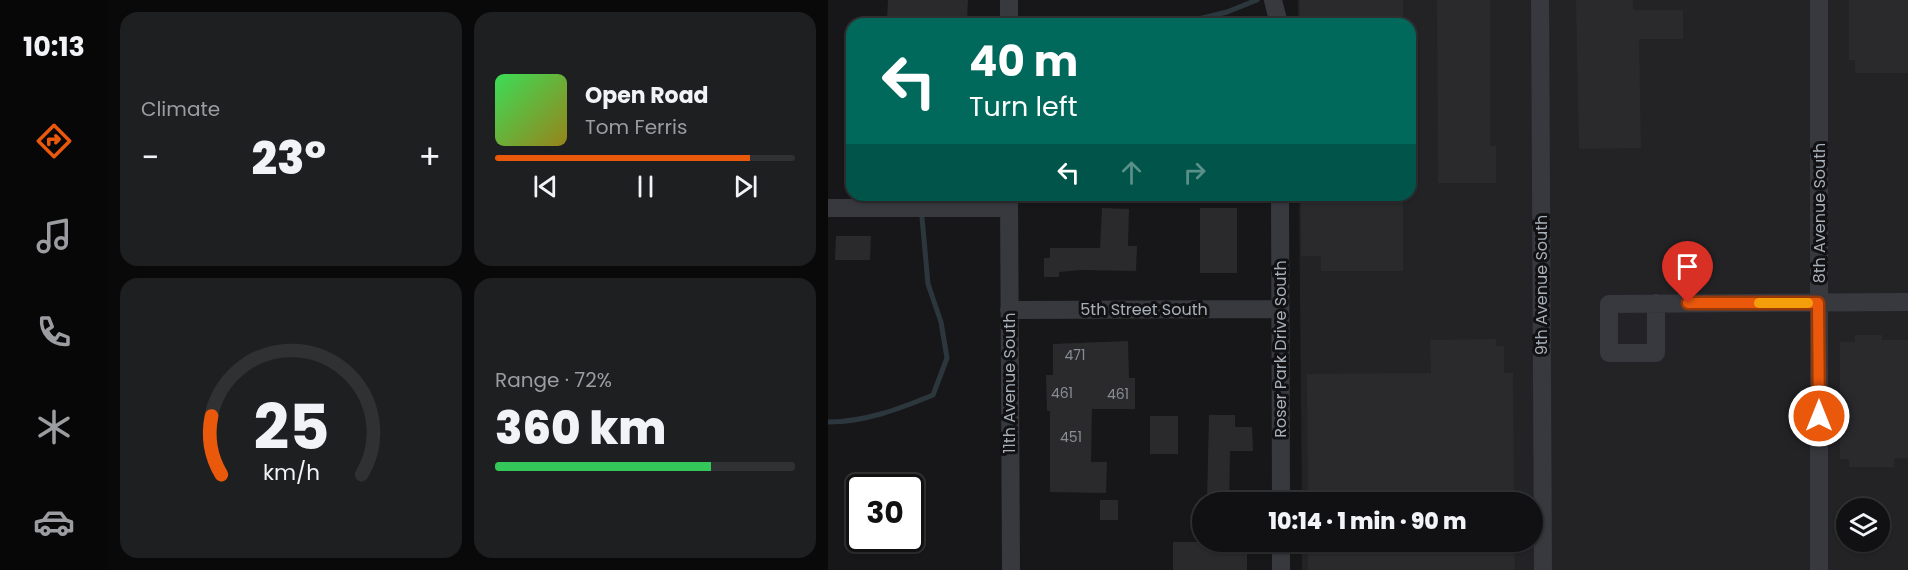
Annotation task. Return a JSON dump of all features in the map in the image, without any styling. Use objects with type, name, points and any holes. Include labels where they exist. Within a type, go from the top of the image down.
[{"type":"street","points":[[1009,0],[1009,18]]},
{"type":"street","name":"9th Avenue South","points":[[1540,0],[1543,570]]},
{"type":"street","name":"8th Avenue South","points":[[1818,0],[1819,570]]},
{"type":"street","points":[[1274,3],[1278,18]]},
{"type":"street","name":"Roser Park Drive South","points":[[1280,201],[1281,492]]},
{"type":"street","points":[[828,208],[962,208],[1009,202]]},
{"type":"street","name":"11th Avenue South","points":[[1009,202],[1011,570]]},
{"type":"street","points":[[1656,303],[1908,302]]},
{"type":"street","name":"5th Street South","points":[[1009,310],[1280,309]]},
{"type":"street","points":[[1281,552],[1281,570]]},
{"type":"shaded area","points":[[1298,0],[1908,0],[1908,570],[1302,570],[1302,552],[1543,552],[1543,492],[1302,492],[1299,201],[1416,201],[1416,18],[1298,18]]},
{"type":"building","points":[[888,0],[968,0],[967,18],[887,18]]},
{"type":"building","points":[[1300,0],[1403,0],[1403,18],[1300,18]]},
{"type":"building","points":[[1437,0],[1490,0],[1490,146],[1496,146],[1496,183],[1438,183]]},
{"type":"building","points":[[1576,0],[1633,0],[1633,10],[1683,10],[1683,39],[1639,39],[1641,148],[1579,149]]},
{"type":"building","points":[[1849,0],[1908,0],[1908,73],[1855,73],[1855,60],[1849,60]]},
{"type":"building","points":[[1301,201],[1403,201],[1403,271],[1321,271],[1321,256],[1301,256]]},
{"type":"building","points":[[1102,208],[1129,209],[1128,246],[1137,246],[1136,271],[1081,270],[1059,272],[1059,277],[1044,277],[1044,258],[1050,258],[1050,248],[1100,248]]},
{"type":"building","points":[[1200,208],[1237,208],[1237,273],[1200,273]]},
{"type":"building","points":[[836,236],[871,236],[870,260],[835,260]]},
{"type":"building","points":[[1855,335],[1882,335],[1882,340],[1908,340],[1908,458],[1894,458],[1894,467],[1849,467],[1849,459],[1840,459],[1840,342],[1855,342]]},
{"type":"building","points":[[1496,339],[1496,346],[1504,346],[1504,373],[1513,373],[1514,492],[1308,492],[1307,374],[1431,373],[1430,340]]},
{"type":"building","points":[[1128,341],[1129,378],[1135,378],[1135,409],[1092,409],[1091,462],[1107,462],[1106,493],[1050,492],[1050,411],[1047,411],[1046,375],[1053,375],[1053,344]]},
{"type":"building","points":[[1209,415],[1235,415],[1235,427],[1252,427],[1253,451],[1230,451],[1229,492],[1207,492]]},
{"type":"building","points":[[1150,416],[1178,416],[1178,454],[1150,454]]},
{"type":"building","points":[[1100,500],[1118,500],[1118,520],[1100,520]]},
{"type":"building","points":[[1173,542],[1192,542],[1192,552],[1247,552],[1247,570],[1173,570]]},
{"type":"building","points":[[1308,552],[1514,552],[1515,570],[1308,570]]},
{"type":"waterway","points":[[1202,18],[1227,12],[1257,0]]},
{"type":"waterway","points":[[828,422],[869,417],[895,410],[933,395],[947,358],[941,322],[928,284],[921,201]]},
{"type":"slow traffic","points":[[1759,303],[1808,303]]},
{"type":"route","points":[[1688,303],[1818,303],[1819,416]]}]
